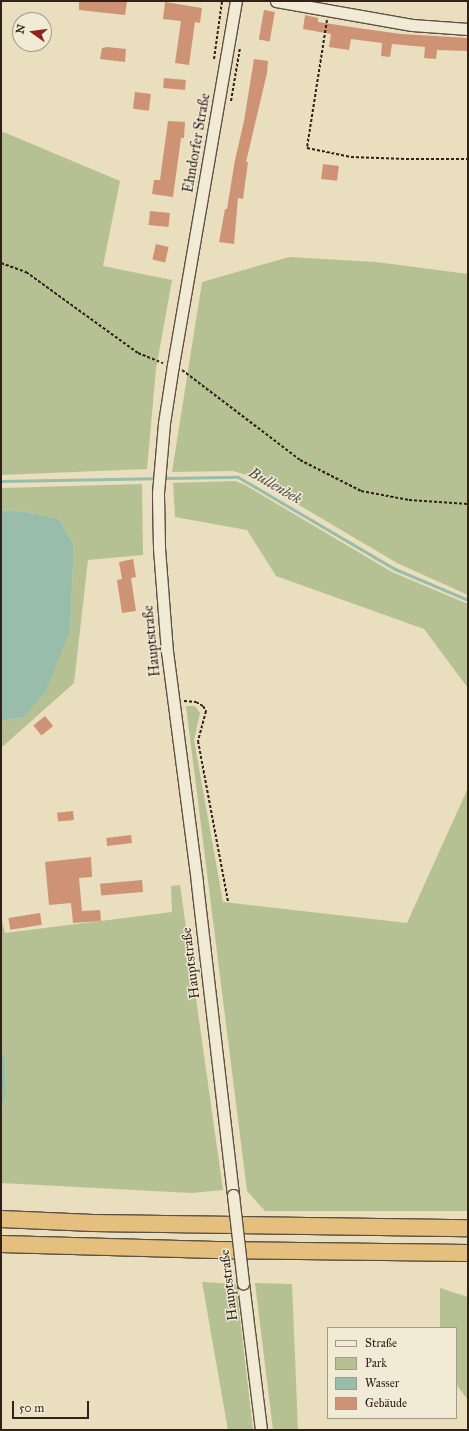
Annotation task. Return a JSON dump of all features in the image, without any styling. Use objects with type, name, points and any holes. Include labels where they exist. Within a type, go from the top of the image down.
[{"type":"highway","points":[[1,1219],[93,1223],[468,1228]]},
{"type":"highway","points":[[1,1244],[216,1250],[468,1253]]},
{"type":"street","name":"Ehndorfer Straße","points":[[160,462],[172,365],[187,290],[236,1]]},
{"type":"street","points":[[276,1],[412,25],[468,29]]},
{"type":"street","name":"Hauptstraße","points":[[160,462],[158,493],[159,547],[167,652],[261,1430]]},
{"type":"path","points":[[329,10],[307,148],[351,157],[468,159]]},
{"type":"path","points":[[1,263],[26,272],[138,353],[164,363]]},
{"type":"path","points":[[180,368],[300,460],[361,491],[409,500],[468,504]]},
{"type":"path","points":[[174,703],[188,701],[196,702],[203,706],[206,711],[198,741],[228,902]]},
{"type":"green space","points":[[1,131],[120,181],[103,266],[172,280],[156,369],[147,469],[1,475]]},
{"type":"green space","points":[[289,257],[376,262],[468,274],[468,595],[397,563],[250,476],[233,471],[172,472],[202,282]]},
{"type":"green space","points":[[235,481],[245,485],[392,572],[468,604],[468,688],[424,629],[276,576],[247,530],[175,517],[173,483]]},
{"type":"green space","points":[[142,484],[143,555],[88,560],[74,683],[1,748],[1,721],[24,717],[70,630],[74,545],[59,519],[27,512],[1,510],[1,488]]},
{"type":"green space","points":[[186,706],[195,706],[200,713],[194,740],[223,902],[407,923],[468,788],[468,1211],[265,1211],[247,1191]]},
{"type":"green space","points":[[180,885],[223,1190],[191,1193],[1,1183],[1,1111],[6,1093],[5,1059],[1,1050],[1,916],[5,933],[172,912],[171,886]]},
{"type":"green space","points":[[202,1282],[236,1284],[253,1430],[228,1430]]},
{"type":"green space","points":[[255,1283],[292,1284],[298,1430],[273,1430]]},
{"type":"green space","points":[[440,1288],[468,1297],[468,1400],[457,1385],[457,1327],[440,1327]]},
{"type":"water","points":[[1,510],[27,512],[59,519],[74,545],[70,630],[46,691],[24,717],[1,721]]},
{"type":"water","points":[[1,1050],[5,1059],[6,1093],[1,1111]]},
{"type":"building","points":[[79,1],[127,1],[125,15],[79,10]]},
{"type":"building","points":[[165,2],[202,8],[200,23],[195,22],[189,65],[175,63],[181,21],[163,19]]},
{"type":"building","points":[[264,10],[275,12],[270,41],[259,40]]},
{"type":"building","points":[[305,15],[318,18],[318,22],[358,28],[401,34],[468,38],[468,51],[437,50],[436,59],[424,58],[425,47],[392,44],[390,57],[381,56],[382,43],[351,39],[349,50],[329,47],[331,34],[303,29]]},
{"type":"building","points":[[107,47],[126,49],[125,62],[100,59],[102,48]]},
{"type":"building","points":[[254,59],[268,61],[267,73],[246,162],[248,162],[243,199],[238,198],[234,244],[219,242],[244,121]]},
{"type":"building","points":[[164,78],[186,80],[185,90],[163,88]]},
{"type":"building","points":[[135,92],[151,94],[149,111],[133,109]]},
{"type":"building","points":[[168,121],[185,122],[184,138],[181,138],[173,197],[152,194],[154,180],[160,180]]},
{"type":"building","points":[[323,164],[339,166],[337,181],[321,179]]},
{"type":"building","points":[[150,211],[170,213],[168,227],[149,225]]},
{"type":"building","points":[[156,244],[169,247],[165,263],[152,260]]},
{"type":"building","points":[[133,559],[136,577],[131,578],[136,611],[122,613],[117,580],[122,579],[119,562]]},
{"type":"building","points":[[45,716],[53,726],[42,736],[33,725]]},
{"type":"building","points":[[73,811],[74,820],[58,822],[57,813]]},
{"type":"building","points":[[131,835],[132,843],[107,846],[106,838]]},
{"type":"building","points":[[91,857],[92,877],[79,878],[82,911],[100,910],[101,921],[73,923],[71,903],[49,905],[45,862]]},
{"type":"building","points":[[142,880],[143,892],[101,896],[100,884]]},
{"type":"building","points":[[40,913],[42,925],[10,930],[8,918]]},
{"type":"waterway","name":"Bullenbek","points":[[1,481],[238,477],[395,569],[468,600]]}]
